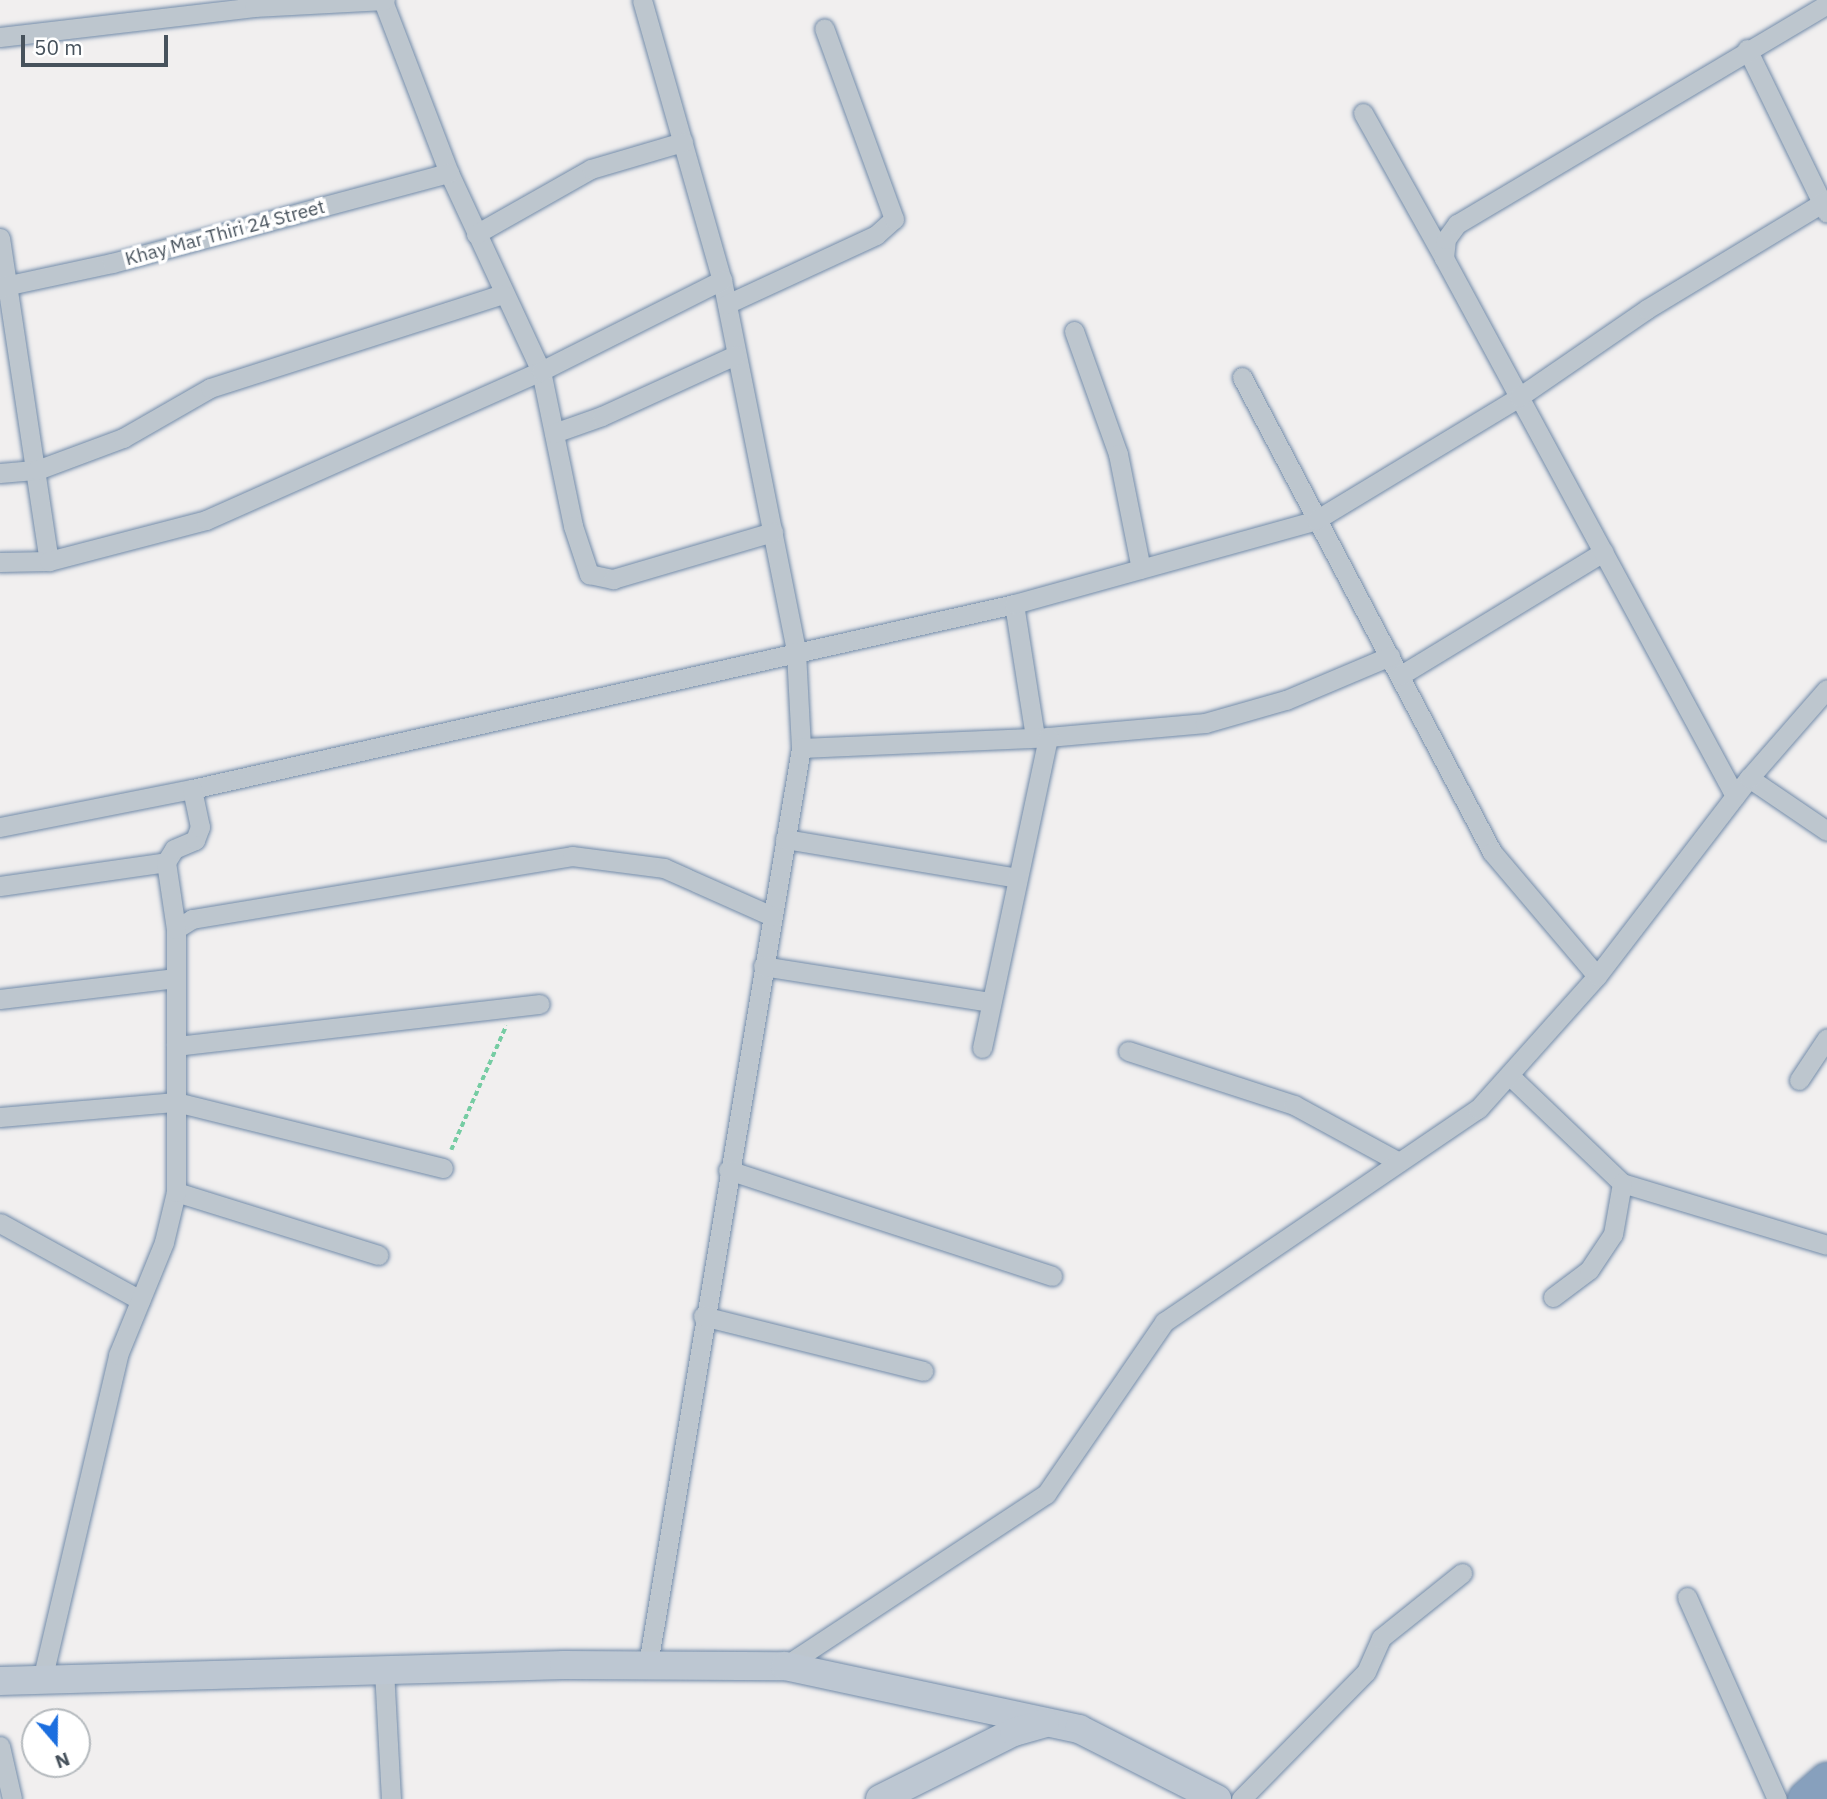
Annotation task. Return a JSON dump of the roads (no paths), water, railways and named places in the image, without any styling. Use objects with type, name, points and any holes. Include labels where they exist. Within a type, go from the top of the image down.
[{"type":"highway","points":[[1806,1799],[1827,1781]]},
{"type":"street","points":[[0,37],[254,7],[384,0],[449,173],[502,294],[541,371],[573,526],[589,574],[613,579],[772,532]]},
{"type":"street","points":[[642,0],[722,280],[796,652],[801,748],[703,1316],[648,1664]]},
{"type":"street","points":[[1444,258],[1446,239],[1457,224],[1747,48],[1827,4]]},
{"type":"street","points":[[727,304],[876,235],[894,219],[824,28]]},
{"type":"street","points":[[0,827],[192,789],[1014,604],[1316,520],[1519,397],[1647,309],[1825,206],[1747,48]]},
{"type":"street","points":[[1363,113],[1735,796]]},
{"type":"street","points":[[476,234],[591,169],[682,142]]},
{"type":"street","name":"Khay Mar Thiri 24 Street","points":[[5,287],[449,173]]},
{"type":"street","points":[[0,238],[5,287],[37,470],[49,561]]},
{"type":"street","points":[[0,562],[49,561],[206,520],[541,371],[722,280]]},
{"type":"street","points":[[0,473],[37,470],[149,426],[210,388],[502,294]]},
{"type":"street","points":[[1074,331],[1118,454],[1141,569]]},
{"type":"street","points":[[554,433],[602,416],[735,355]]},
{"type":"street","points":[[1242,377],[1492,852],[1597,976]]},
{"type":"street","points":[[1401,675],[1603,552]]},
{"type":"street","points":[[982,1048],[1017,878],[1041,737],[1014,604]]},
{"type":"street","points":[[801,748],[1041,737],[1205,723],[1286,700],[1390,656]]},
{"type":"street","points":[[785,1666],[1046,1494],[1164,1322],[1478,1109],[1597,976],[1749,778],[1827,688]]},
{"type":"street","points":[[1749,778],[1827,831]]},
{"type":"street","points":[[42,1680],[118,1355],[164,1242],[176,1192],[176,929],[166,862],[174,849],[195,840],[200,827],[192,789]]},
{"type":"street","points":[[785,839],[1017,878]]},
{"type":"street","points":[[176,929],[192,919],[572,856],[664,868],[772,916]]},
{"type":"street","points":[[0,886],[166,862]]},
{"type":"street","points":[[763,967],[991,1002]]},
{"type":"street","points":[[0,999],[176,978]]},
{"type":"street","points":[[176,1046],[540,1003]]},
{"type":"street","points":[[1799,1080],[1827,1038]]},
{"type":"street","points":[[1128,1051],[1294,1105],[1399,1162]]},
{"type":"street","points":[[1510,1076],[1622,1183],[1827,1245]]},
{"type":"street","points":[[0,1117],[176,1102],[443,1168]]},
{"type":"street","points":[[728,1170],[1052,1276]]},
{"type":"street","points":[[1553,1297],[1589,1270],[1614,1234],[1622,1183]]},
{"type":"street","points":[[176,1192],[379,1255]]},
{"type":"street","points":[[0,1223],[140,1300]]},
{"type":"street","points":[[703,1316],[923,1371]]},
{"type":"street","points":[[1241,1799],[1366,1672],[1381,1638],[1462,1573]]},
{"type":"street","points":[[1686,1597],[1777,1799]]},
{"type":"street","points":[[0,1681],[648,1664],[785,1666],[1079,1729],[1217,1799]]},
{"type":"street","points":[[384,1670],[391,1799]]},
{"type":"street","points":[[880,1799],[1014,1731],[1047,1722]]},
{"type":"street","points":[[0,1746],[12,1799]]}]
